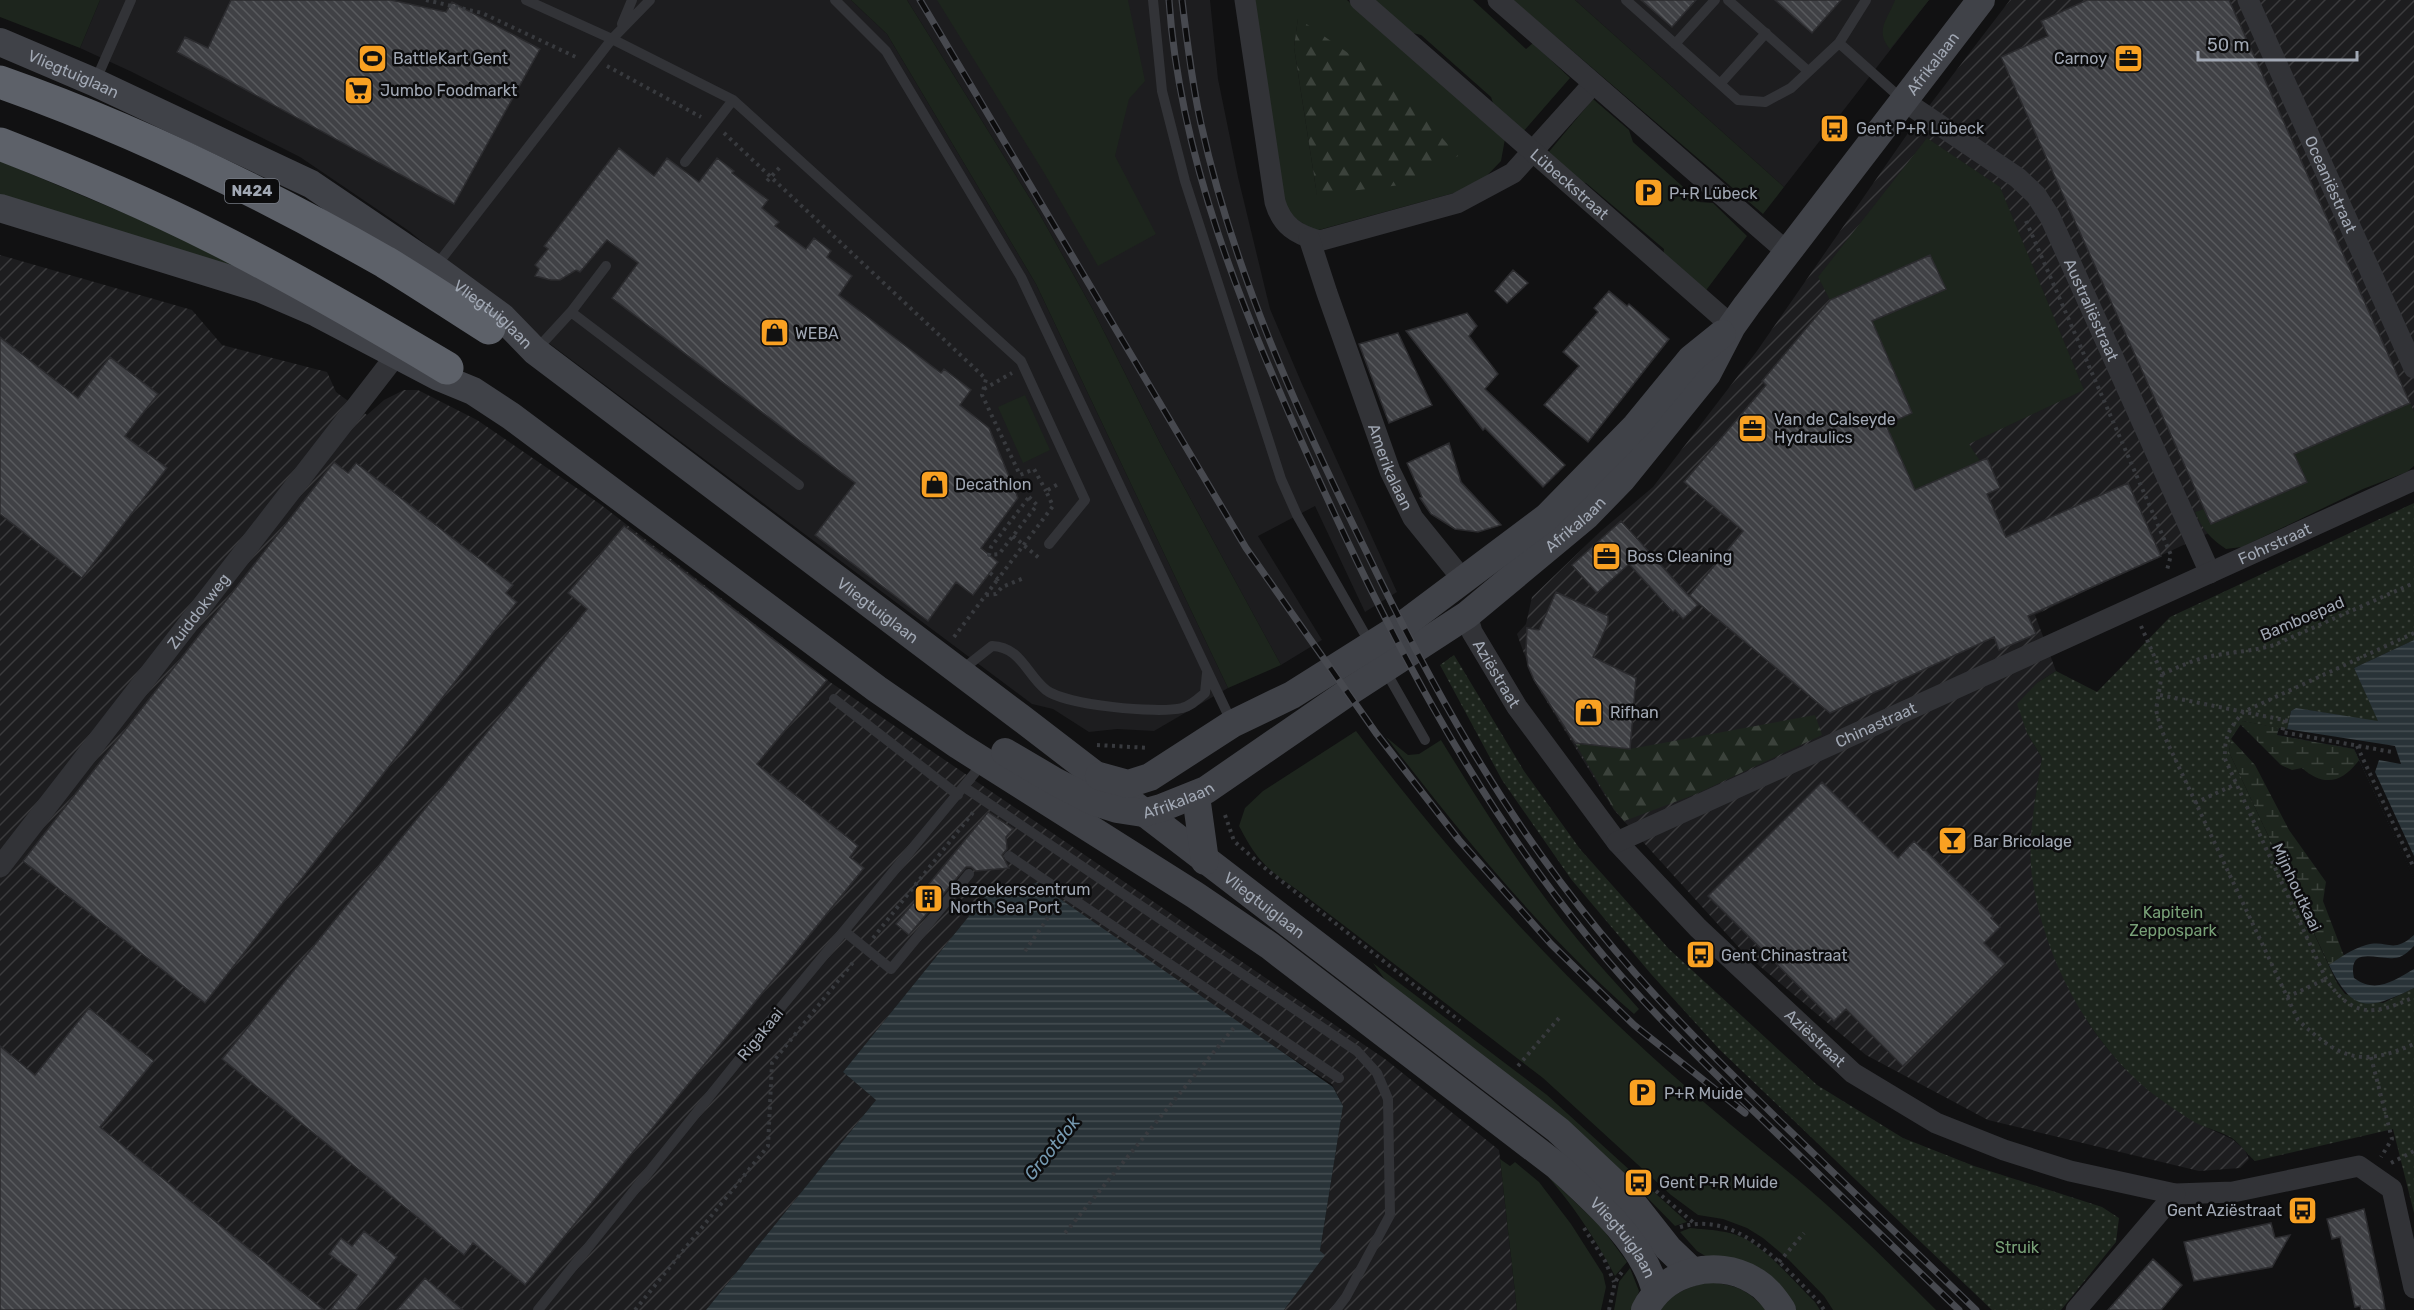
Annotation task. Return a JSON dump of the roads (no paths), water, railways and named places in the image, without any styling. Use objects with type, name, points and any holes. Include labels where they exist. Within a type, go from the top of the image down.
[{"type":"highway","name":"N424","points":[[0,82],[66,105],[185,158],[293,211],[496,322]]},
{"type":"highway","name":"N424","points":[[0,144],[148,206],[212,236],[345,308],[447,368]]},
{"type":"main road","name":"Afrikalaan","points":[[1143,813],[1171,763],[1232,723],[1467,615],[1586,516],[1622,479],[1707,374],[1732,326],[1981,0]]},
{"type":"main road","name":"Vliegtuiglaan","points":[[0,42],[94,82],[310,184],[435,268],[496,322]]},
{"type":"main road","name":"Vliegtuiglaan","points":[[0,208],[259,288],[317,314],[439,377],[473,391],[511,416],[877,690],[1148,864],[1270,946],[1557,1166],[1587,1193],[1636,1251],[1652,1277],[1650,1301]]},
{"type":"main road","name":"N424","points":[[496,322],[536,351]]},
{"type":"main road","name":"Afrikalaan","points":[[1143,813],[1196,796],[1378,657],[1464,581],[1547,517],[1636,426],[1691,359],[1732,326]]},
{"type":"main road","name":"Vliegtuiglaan","points":[[536,351],[1558,1130],[1623,1191],[1668,1248],[1692,1271]]},
{"type":"main road","name":"N424","points":[[447,368],[473,391]]},
{"type":"main road","name":"N424","points":[[827,653],[861,658],[938,711],[1056,782],[1095,802],[1117,809],[1143,813],[1141,837],[1148,864]]},
{"type":"main road","name":"N424","points":[[1095,775],[1128,784],[1150,777],[1171,763]]},
{"type":"main road","points":[[1196,796],[1205,861]]},
{"type":"main road","points":[[1650,1301],[1674,1279],[1692,1271],[1713,1268],[1734,1271],[1754,1280],[1770,1293],[1782,1310]]},
{"type":"street","points":[[1245,0],[1275,202],[1280,218],[1301,235],[1319,241],[1457,203],[1513,173],[1534,153],[1360,0]]},
{"type":"street","points":[[1498,0],[1787,252]]},
{"type":"street","name":"Oceaniëstraat","points":[[2248,0],[2414,368]]},
{"type":"street","name":"Lübeckstraat","points":[[1593,84],[1534,153],[1732,326]]},
{"type":"street","name":"Australiëstraat","points":[[1904,101],[2018,178],[2041,202],[2050,217],[2210,573]]},
{"type":"street","name":"Amerikalaan","points":[[1309,238],[1390,471],[1413,518],[1464,581]]},
{"type":"street","name":"Zuiddokweg","points":[[0,867],[397,354]]},
{"type":"street","name":"Fohrstraat","points":[[2133,609],[2414,480]]},
{"type":"street","name":"Chinastraat","points":[[1617,842],[2133,609]]},
{"type":"street","name":"Aziëstraat","points":[[1467,615],[1472,633],[1517,707],[1617,842],[1698,928],[1853,1073],[1936,1123],[2004,1150],[2070,1171],[2175,1194],[2233,1191],[2359,1166],[2392,1189],[2414,1288]]},
{"type":"street","points":[[2076,1310],[2175,1194]]},
{"type":"lane","points":[[94,82],[131,0]]},
{"type":"lane","points":[[526,0],[612,39],[733,100],[1022,361],[1085,500],[1049,544]]},
{"type":"lane","points":[[620,30],[632,0]]},
{"type":"lane","points":[[435,268],[612,39],[650,0]]},
{"type":"lane","points":[[835,0],[886,51],[1021,277],[1232,723]]},
{"type":"lane","points":[[1154,0],[1162,91],[1185,181],[1277,469],[1297,515],[1425,740]]},
{"type":"lane","points":[[1626,0],[1738,100],[1765,102],[1791,87],[1839,44],[1866,0]]},
{"type":"lane","points":[[1675,44],[1715,0]]},
{"type":"lane","points":[[1728,0],[1808,71]]},
{"type":"lane","points":[[1720,84],[1766,33]]},
{"type":"lane","points":[[1839,44],[1904,101]]},
{"type":"lane","points":[[685,162],[733,100]]},
{"type":"lane","points":[[536,351],[571,312],[606,266]]},
{"type":"lane","points":[[571,312],[799,485]]},
{"type":"lane","points":[[949,664],[992,645],[1004,646],[1019,657],[1047,691],[1067,700],[1161,709],[1182,708],[1193,704],[1205,693],[1208,672]]},
{"type":"lane","points":[[834,699],[961,791],[983,800],[1357,1051],[1377,1073],[1388,1099],[1390,1215],[1346,1297],[1336,1310]]},
{"type":"lane","name":"Rigakaai","points":[[538,1310],[985,761]]},
{"type":"lane","points":[[1009,856],[1338,1078]]},
{"type":"lane","points":[[844,932],[891,969],[969,874]]},
{"type":"water","points":[[2414,640],[2414,878],[2354,749],[2277,735],[2279,728],[2287,730],[2291,711],[2296,708],[2378,721],[2354,668]]},
{"type":"water","name":"Grootdok","points":[[1037,883],[1333,1087],[1343,1106],[1320,1251],[1325,1255],[1284,1310],[706,1310],[876,1100],[843,1072],[990,890]]},
{"type":"water","points":[[2414,935],[2414,946],[2400,957],[2365,956],[2355,961],[2354,978],[2370,985],[2384,984],[2414,969],[2414,988],[2385,1001],[2364,1003],[2355,1000],[2346,992],[2329,965],[2361,947],[2373,944],[2400,944]]},
{"type":"railway","points":[[920,0],[1246,548],[1376,733],[1459,840],[1551,944],[1634,1025],[1745,1113]]},
{"type":"railway","points":[[1169,0],[1175,60],[1186,118],[1218,234],[1238,291],[1284,402],[1367,582],[1432,706],[1468,766],[1505,825],[1545,882],[1630,986],[1697,1056],[1959,1310]]},
{"type":"railway","points":[[1182,0],[1195,93],[1215,180],[1231,234],[1270,342],[1340,498],[1415,649],[1470,747],[1500,795],[1564,887],[1644,983],[1740,1082],[1976,1310]]},
{"type":"place","name":"BattleKart Gent","points":[[372,58]]},
{"type":"place","name":"Carnoy","points":[[2128,58]]},
{"type":"place","name":"Jumbo Foodmarkt","points":[[359,90]]},
{"type":"place","name":"Gent P+R Lübeck","points":[[1835,128]]},
{"type":"place","name":"P+R Lübeck","points":[[1648,193]]},
{"type":"place","name":"WEBA","points":[[774,333]]},
{"type":"place","name":"Van de Calseyde Hydraulics","points":[[1753,428]]},
{"type":"place","name":"Decathlon","points":[[934,484]]},
{"type":"place","name":"Boss Cleaning","points":[[1606,556]]},
{"type":"place","name":"Rifhan","points":[[1589,712]]},
{"type":"place","name":"Bar Bricolage","points":[[1952,841]]},
{"type":"place","name":"Bezoekerscentrum North Sea Port","points":[[929,898]]},
{"type":"place","name":"Gent Chinastraat","points":[[1700,955]]},
{"type":"place","name":"P+R Muide","points":[[1643,1093]]},
{"type":"place","name":"Gent P+R Muide","points":[[1638,1182]]},
{"type":"place","name":"Gent Aziëstraat","points":[[2303,1210]]},
{"type":"park label","name":"Kapitein Zeppospark","points":[[2173,921]]},
{"type":"park label","name":"Struik","points":[[2017,1247]]}]
